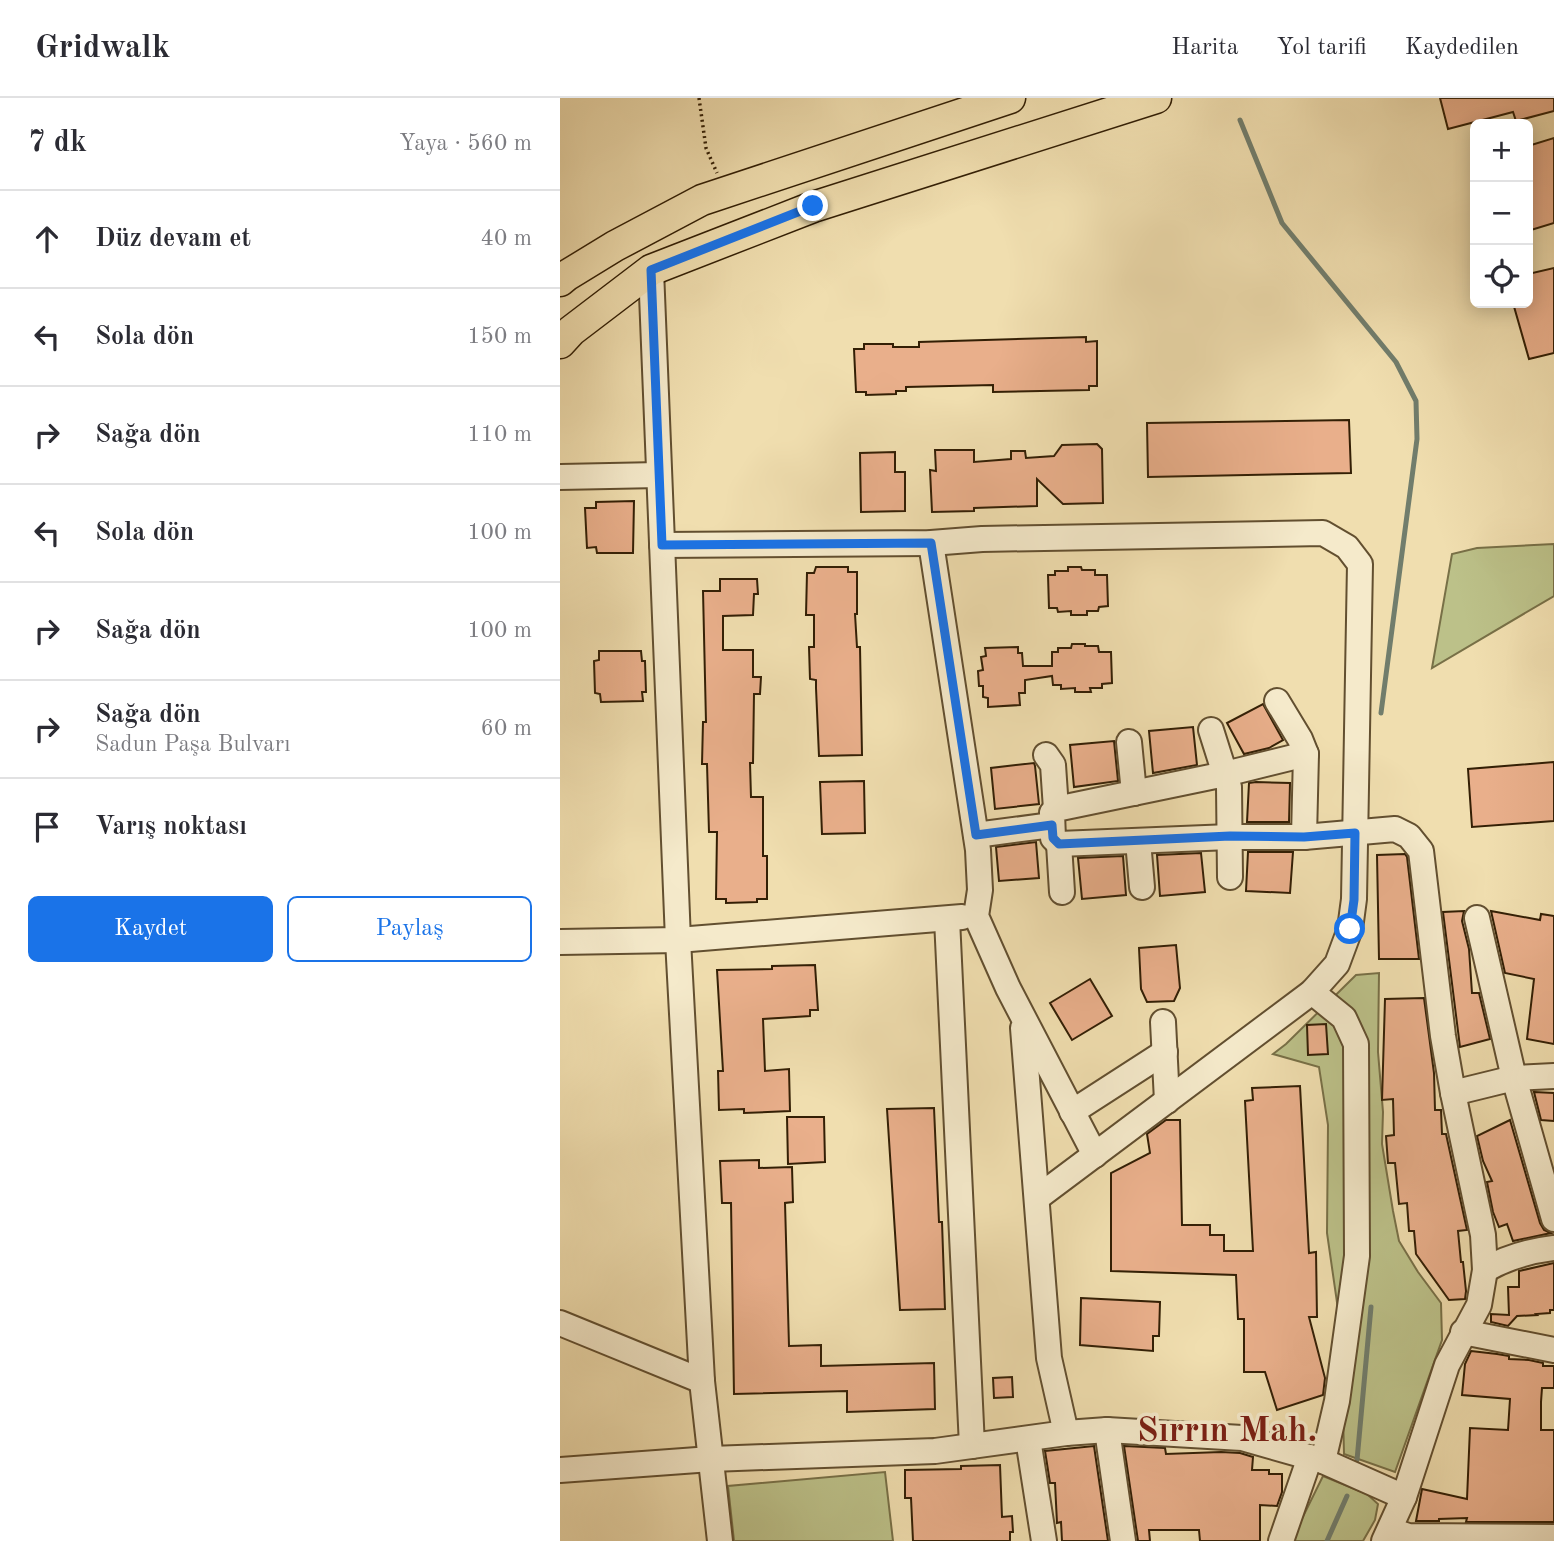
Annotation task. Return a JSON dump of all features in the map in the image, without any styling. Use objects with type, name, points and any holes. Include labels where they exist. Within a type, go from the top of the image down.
[{"type":"main road","points":[[560,281],[615,246],[702,200],[1010,98]]},
{"type":"main road","points":[[560,343],[571,331],[651,270],[813,206],[1156,98]]},
{"type":"street","points":[[651,270],[678,940],[702,1381],[720,1541]]},
{"type":"street","points":[[560,477],[659,475]]},
{"type":"street","points":[[662,545],[931,543],[982,539],[1323,533],[1347,547],[1360,564],[1354,900],[1350,929],[1337,964],[1312,992],[1037,1198]]},
{"type":"street","points":[[931,543],[978,850],[980,890],[976,916],[1022,1017],[1095,1155]]},
{"type":"street","points":[[1277,701],[1306,754],[1304,837]]},
{"type":"street","points":[[1211,730],[1229,787],[1230,877]]},
{"type":"street","points":[[1129,742],[1134,793]]},
{"type":"street","points":[[976,835],[1056,826],[1134,793],[1306,754]]},
{"type":"street","points":[[1046,755],[1053,765],[1062,892]]},
{"type":"street","points":[[1056,826],[1138,841],[1230,836],[1304,837],[1395,829],[1409,835],[1421,851],[1443,1035],[1483,1234],[1485,1270],[1479,1305],[1447,1365],[1404,1497],[1387,1535],[1554,1537]]},
{"type":"street","points":[[1138,841],[1142,887]]},
{"type":"street","points":[[560,942],[678,940],[976,916]]},
{"type":"street","points":[[1478,918],[1514,1078],[1554,1219]]},
{"type":"street","points":[[947,919],[972,1446]]},
{"type":"street","points":[[1281,1541],[1317,1459],[1337,1401],[1357,1256],[1356,1044],[1344,1018],[1312,992]]},
{"type":"street","points":[[1022,1017],[1049,1358],[1066,1433]]},
{"type":"street","points":[[1163,1022],[1167,1101]]},
{"type":"street","points":[[1072,1112],[1165,1052]]},
{"type":"street","points":[[1453,1093],[1514,1078],[1554,1076]]},
{"type":"street","points":[[1485,1270],[1522,1254],[1554,1248]]},
{"type":"street","points":[[560,1323],[702,1381]]},
{"type":"street","points":[[1463,1332],[1554,1350]]},
{"type":"street","points":[[1107,1430],[1123,1541]]},
{"type":"street","points":[[560,1470],[711,1459],[922,1451],[1107,1430],[1242,1438],[1317,1459],[1404,1497]]},
{"type":"street","points":[[1028,1439],[1044,1541]]},
{"type":"path","points":[[699,98],[706,148],[725,191]]},
{"type":"green space","points":[[1554,544],[1554,596],[1432,668],[1452,554],[1477,548]]},
{"type":"green space","points":[[1379,973],[1378,1052],[1383,1112],[1382,1144],[1393,1211],[1399,1241],[1441,1303],[1442,1340],[1395,1472],[1344,1454],[1341,1330],[1327,1233],[1328,1125],[1319,1067],[1273,1054],[1356,975]]},
{"type":"green space","points":[[885,1472],[893,1541],[734,1541],[728,1486]]},
{"type":"green space","points":[[1323,1476],[1367,1494],[1378,1504],[1375,1520],[1363,1541],[1291,1541]]},
{"type":"building","points":[[1440,98],[1554,98],[1554,111],[1524,119],[1515,119],[1513,112],[1486,119],[1470,119],[1470,123],[1448,129]]},
{"type":"building","points":[[1554,138],[1554,223],[1533,229],[1533,182],[1533,144]]},
{"type":"building","points":[[1554,268],[1554,353],[1529,359],[1514,308],[1533,308],[1533,273]]},
{"type":"building","points":[[1086,337],[1086,342],[1097,341],[1097,386],[1089,386],[1089,390],[993,392],[993,385],[906,387],[906,391],[896,391],[896,394],[866,395],[866,392],[856,392],[854,349],[864,349],[864,344],[919,347],[919,342]]},
{"type":"building","points":[[1349,420],[1351,473],[1148,477],[1147,423]]},
{"type":"building","points":[[1097,444],[1102,449],[1103,503],[1063,504],[1037,479],[1037,506],[932,512],[930,470],[936,471],[935,450],[974,450],[974,462],[1011,459],[1011,451],[1025,451],[1026,458],[1054,456],[1062,445]]},
{"type":"building","points":[[895,452],[895,472],[905,472],[905,511],[861,512],[860,453]]},
{"type":"building","points":[[634,501],[633,553],[597,553],[596,547],[587,548],[585,508],[596,508],[596,502]]},
{"type":"building","points":[[816,567],[848,567],[848,572],[857,572],[855,614],[857,647],[860,647],[862,755],[819,756],[816,680],[810,679],[809,647],[814,647],[814,615],[806,615],[807,573],[814,573]]},
{"type":"building","points":[[1068,567],[1081,567],[1082,570],[1095,570],[1095,575],[1107,575],[1108,606],[1099,607],[1098,611],[1087,611],[1087,615],[1071,615],[1071,611],[1058,612],[1057,608],[1049,608],[1048,575],[1055,575],[1055,571],[1068,571]]},
{"type":"building","points":[[720,579],[757,579],[758,594],[754,594],[753,615],[723,616],[723,650],[753,650],[753,677],[761,677],[760,694],[754,694],[753,763],[750,763],[751,797],[763,797],[763,856],[767,856],[767,899],[757,899],[757,902],[726,903],[726,899],[716,899],[717,832],[709,832],[707,764],[702,764],[703,722],[706,722],[703,591],[720,591]]},
{"type":"building","points":[[1072,644],[1098,646],[1099,652],[1111,652],[1112,683],[1102,684],[1102,688],[1090,688],[1091,692],[1075,692],[1075,688],[1061,689],[1061,685],[1053,685],[1052,676],[1025,680],[1025,693],[1019,693],[1020,705],[988,707],[988,698],[983,697],[983,686],[979,686],[978,671],[983,670],[981,657],[986,656],[985,648],[1018,647],[1018,653],[1022,653],[1023,666],[1052,666],[1052,652],[1058,652],[1058,648],[1071,648]]},
{"type":"building","points":[[599,651],[641,651],[642,661],[645,661],[646,692],[642,692],[643,701],[601,702],[600,694],[595,693],[594,661],[599,660]]},
{"type":"building","points":[[1263,704],[1283,740],[1269,748],[1244,754],[1227,723]]},
{"type":"building","points":[[1193,727],[1197,765],[1153,773],[1149,731]]},
{"type":"building","points":[[1114,741],[1118,781],[1074,787],[1070,745]]},
{"type":"building","points":[[1554,762],[1554,821],[1472,827],[1468,769]]},
{"type":"building","points":[[1034,763],[1039,804],[995,809],[991,768]]},
{"type":"building","points":[[864,781],[865,833],[822,834],[820,782]]},
{"type":"building","points":[[1249,783],[1290,783],[1289,822],[1247,822]]},
{"type":"building","points":[[1036,842],[1039,878],[999,881],[996,847]]},
{"type":"building","points":[[1248,852],[1293,852],[1290,893],[1246,891]]},
{"type":"building","points":[[1201,853],[1205,892],[1160,896],[1157,855]]},
{"type":"building","points":[[1405,854],[1419,959],[1379,959],[1377,855]]},
{"type":"building","points":[[1123,856],[1126,895],[1082,899],[1078,858]]},
{"type":"building","points":[[1464,911],[1462,921],[1469,949],[1472,993],[1479,993],[1490,1039],[1460,1047],[1443,912]]},
{"type":"building","points":[[1491,911],[1540,920],[1541,914],[1554,916],[1554,1044],[1527,1039],[1534,979],[1505,973]]},
{"type":"building","points":[[1176,945],[1180,988],[1174,1001],[1147,1002],[1141,989],[1139,948]]},
{"type":"building","points":[[815,965],[818,1010],[810,1010],[810,1016],[763,1019],[765,1071],[789,1069],[790,1111],[744,1113],[744,1109],[719,1110],[718,1071],[723,1071],[717,970]]},
{"type":"building","points":[[1090,979],[1112,1016],[1072,1040],[1050,1003]]},
{"type":"building","points":[[1424,998],[1434,1073],[1435,1110],[1441,1110],[1442,1134],[1446,1134],[1467,1230],[1458,1231],[1465,1299],[1449,1300],[1416,1254],[1414,1231],[1409,1231],[1407,1203],[1399,1204],[1395,1163],[1388,1163],[1386,1136],[1394,1135],[1393,1099],[1382,1100],[1385,999]]},
{"type":"building","points":[[1326,1024],[1328,1054],[1308,1055],[1307,1025]]},
{"type":"building","points":[[1300,1086],[1309,1253],[1316,1252],[1317,1317],[1309,1317],[1325,1378],[1323,1395],[1277,1410],[1265,1372],[1244,1372],[1244,1319],[1238,1319],[1236,1275],[1111,1271],[1111,1173],[1150,1153],[1147,1134],[1166,1120],[1180,1120],[1182,1225],[1210,1225],[1210,1235],[1224,1235],[1224,1251],[1253,1251],[1245,1101],[1253,1100],[1252,1088]]},
{"type":"building","points":[[1534,1092],[1554,1093],[1554,1121],[1541,1120]]},
{"type":"building","points":[[934,1108],[945,1309],[900,1310],[887,1109]]},
{"type":"building","points":[[787,1117],[824,1117],[825,1162],[788,1164]]},
{"type":"building","points":[[1510,1120],[1540,1223],[1544,1230],[1551,1233],[1513,1241],[1507,1224],[1499,1227],[1493,1212],[1487,1182],[1492,1181],[1483,1161],[1477,1136]]},
{"type":"building","points":[[759,1160],[759,1168],[792,1167],[793,1202],[785,1203],[789,1346],[821,1345],[821,1366],[934,1363],[935,1409],[847,1412],[847,1391],[734,1394],[731,1203],[722,1203],[720,1161]]},
{"type":"building","points":[[1554,1263],[1554,1310],[1550,1310],[1550,1313],[1517,1316],[1508,1326],[1491,1322],[1491,1314],[1509,1315],[1508,1287],[1519,1287],[1519,1271]]},
{"type":"building","points":[[1081,1298],[1160,1302],[1159,1336],[1153,1336],[1153,1351],[1080,1345]]},
{"type":"building","points":[[1471,1351],[1554,1366],[1554,1388],[1542,1388],[1541,1430],[1554,1430],[1554,1522],[1466,1522],[1467,1518],[1416,1521],[1422,1489],[1467,1499],[1470,1428],[1508,1430],[1510,1399],[1462,1395],[1465,1364]]},
{"type":"building","points":[[1012,1377],[1013,1397],[994,1398],[993,1378]]},
{"type":"building","points":[[1094,1446],[1108,1541],[1062,1541],[1061,1522],[1057,1523],[1055,1483],[1050,1483],[1045,1451]]},
{"type":"building","points":[[1124,1446],[1165,1448],[1166,1454],[1240,1453],[1253,1457],[1252,1470],[1269,1470],[1269,1474],[1282,1474],[1282,1492],[1277,1506],[1260,1505],[1260,1541],[1200,1541],[1199,1530],[1149,1530],[1150,1541],[1138,1541]]},
{"type":"building","points":[[1000,1465],[1002,1517],[1012,1516],[1013,1532],[1010,1532],[1010,1541],[913,1541],[911,1498],[905,1498],[905,1470]]},
{"type":"waterway","points":[[1240,120],[1282,223],[1396,362],[1416,401],[1417,439],[1381,713]]},
{"type":"waterway","points":[[1357,1460],[1371,1307]]},
{"type":"waterway","points":[[1327,1541],[1347,1496]]},
{"type":"district","name":"Sırrın Mah.","points":[[1227,1431]]},
{"type":"route","points":[[813,206],[651,270],[662,545],[931,543],[976,835],[1052,825],[1053,838],[1059,844],[1230,836],[1304,837],[1355,833],[1354,900],[1350,929]]}]
